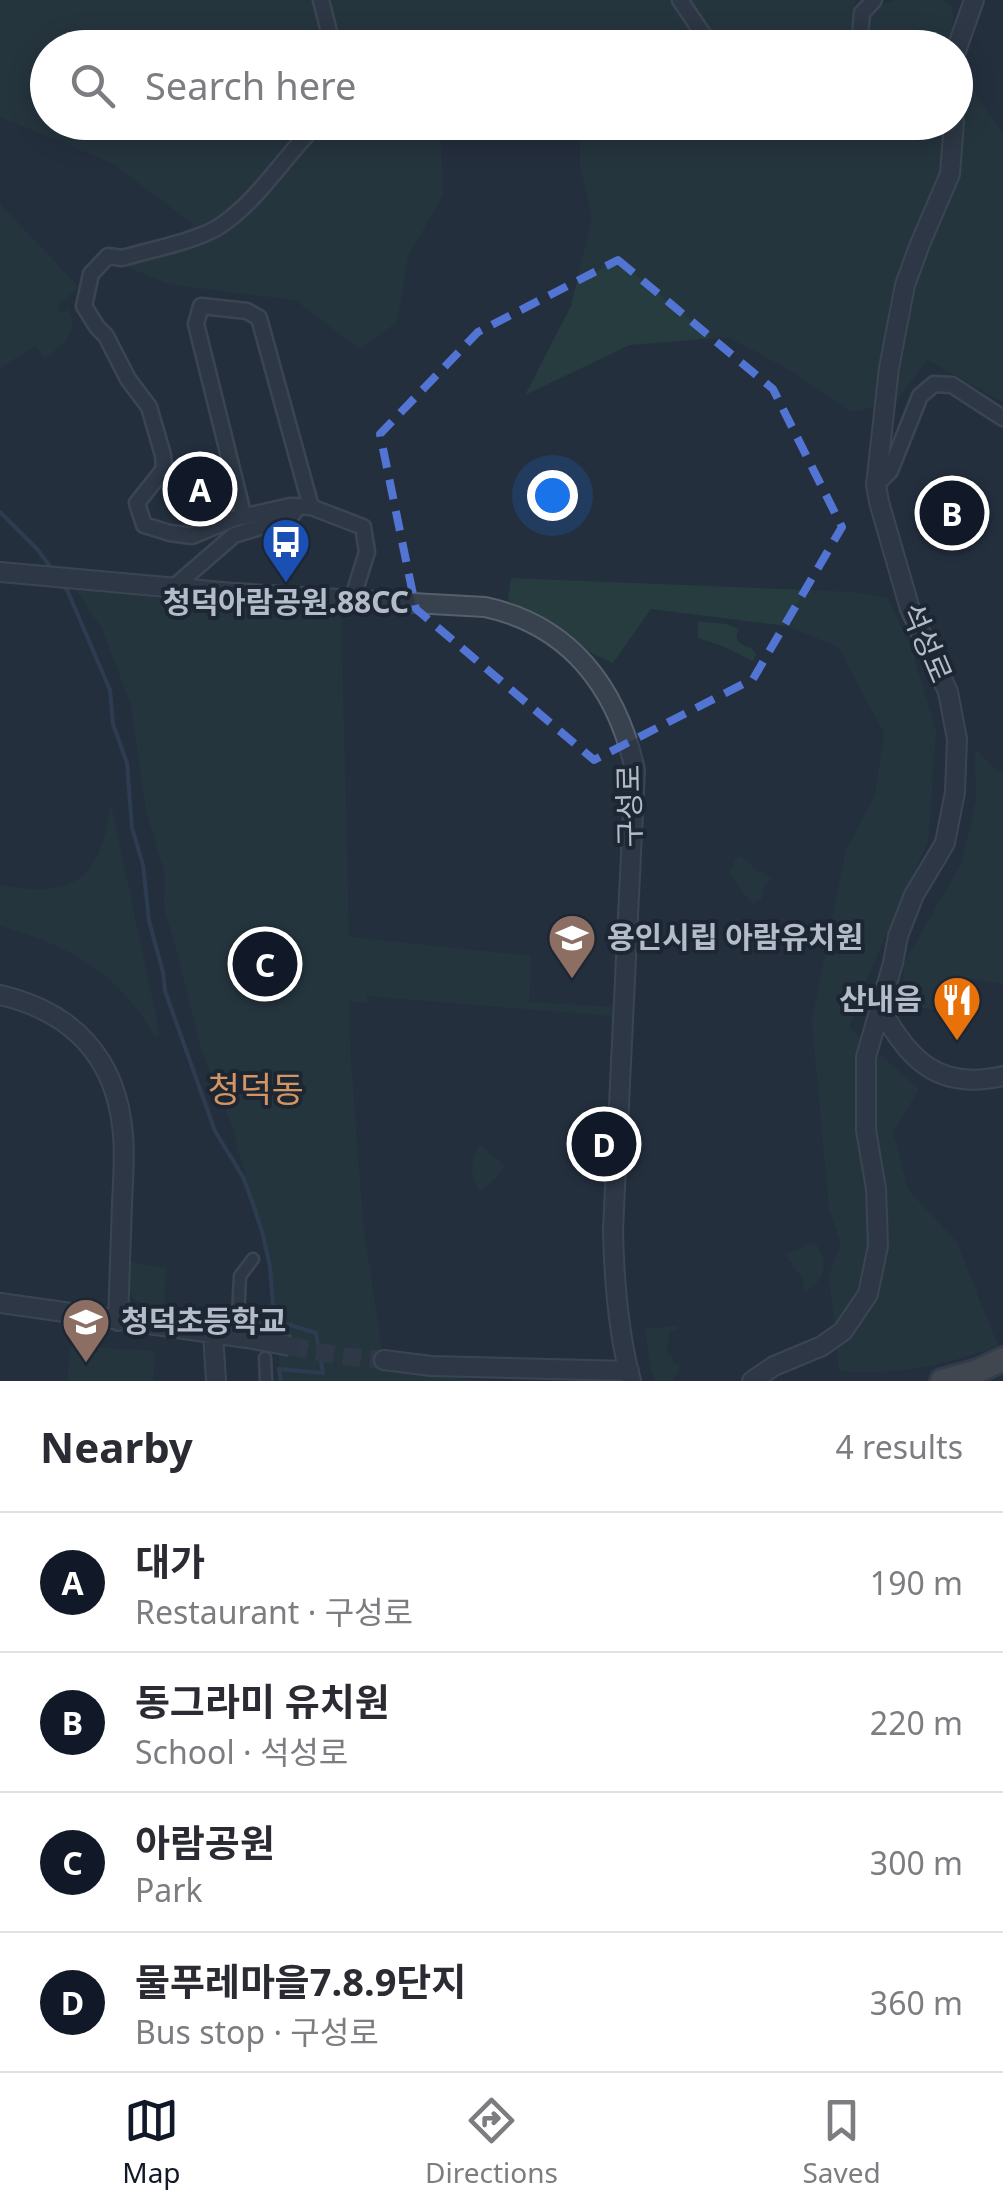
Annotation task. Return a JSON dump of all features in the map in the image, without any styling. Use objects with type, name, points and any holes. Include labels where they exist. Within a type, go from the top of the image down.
[{"type":"highway","points":[[942,1381],[1003,1359]]},
{"type":"street","points":[[320,0],[328,30]]},
{"type":"street","points":[[680,0],[700,30]]},
{"type":"street","points":[[861,30],[862,14],[874,0]]},
{"type":"street","points":[[964,30],[974,0]]},
{"type":"street","points":[[301,140],[244,207],[217,228],[122,258],[108,256],[91,274],[84,306],[149,407],[163,455],[164,469],[136,503],[144,524],[192,536],[244,517],[304,507],[363,526],[367,552],[352,600]]},
{"type":"street","name":"석성로","points":[[752,1381],[774,1366],[822,1346],[843,1331],[868,1294],[878,1246],[876,1190],[866,1130],[866,1056],[894,963],[898,936],[914,895],[945,843],[956,792],[958,739],[948,692],[910,609],[876,485],[889,368],[905,284],[950,174],[953,140]]},
{"type":"street","points":[[244,517],[196,324],[201,306],[246,311],[259,318],[304,507]]},
{"type":"street","points":[[876,485],[890,471],[920,396],[934,384],[952,386],[1003,418]]},
{"type":"street","points":[[174,587],[234,535],[290,518],[304,507]]},
{"type":"street","name":"구성로","points":[[0,572],[485,607],[519,616],[558,638],[598,680],[622,724],[635,770],[613,1230],[617,1298],[630,1376]]},
{"type":"street","points":[[0,995],[40,1007],[61,1020],[91,1048],[114,1090],[124,1150],[118,1321]]},
{"type":"street","points":[[880,1008],[906,1050],[934,1071],[963,1080],[1003,1076]]},
{"type":"street","points":[[242,1337],[240,1276],[252,1259]]},
{"type":"street","points":[[0,1304],[290,1346]]},
{"type":"street","points":[[214,1333],[216,1381]]},
{"type":"street","points":[[265,1358],[266,1381]]},
{"type":"street","points":[[384,1360],[630,1376]]},
{"type":"highlighted area","points":[[618,260],[773,389],[842,527],[753,679],[594,760],[416,609],[380,434],[478,332]]},
{"type":"green space","points":[[0,0],[856,0],[850,30],[30,30],[30,129],[0,117]]},
{"type":"green space","points":[[896,0],[944,1],[952,7],[954,30],[864,30],[869,16]]},
{"type":"green space","points":[[973,85],[1003,133],[1003,402],[928,360],[895,402],[851,412],[795,373],[728,337],[630,345],[525,395],[571,306],[592,217],[580,165],[580,140],[973,140]]},
{"type":"green space","points":[[56,140],[441,140],[443,195],[408,256],[397,322],[360,349],[295,300],[167,284],[124,265],[194,225],[114,164]]},
{"type":"green space","points":[[0,204],[79,287],[57,306],[61,314],[68,309],[72,325],[62,344],[44,359],[36,345],[0,368]]},
{"type":"green space","points":[[511,578],[854,592],[888,598],[911,648],[936,731],[928,841],[849,1027],[919,1089],[893,1132],[908,1190],[956,1241],[998,1346],[920,1368],[839,1371],[829,1275],[841,1244],[829,1208],[812,1021],[846,849],[875,796],[884,733],[838,647],[787,626],[651,609],[613,663],[508,600]]},
{"type":"green space","points":[[76,590],[341,611],[349,937],[531,956],[529,1002],[613,1007],[612,1016],[367,996],[367,1003],[349,1001],[363,1223],[385,1371],[489,1381],[281,1381],[269,1261],[231,1123],[202,1052],[164,908],[165,874],[146,810],[131,705],[102,629]]},
{"type":"green space","points":[[698,621],[735,627],[739,630],[737,640],[756,654],[753,661],[698,638]]},
{"type":"green space","points":[[975,749],[998,772],[1003,771],[1003,984],[948,976],[936,1010],[902,1004],[904,963],[962,862],[976,801]]},
{"type":"green space","points":[[111,805],[160,1035],[154,1036],[125,995],[89,964],[47,942],[0,926],[0,885],[48,889],[80,878],[100,851]]},
{"type":"green space","points":[[740,856],[771,879],[763,887],[762,898],[752,904],[728,872]]},
{"type":"green space","points":[[480,1145],[504,1165],[480,1191],[472,1168]]},
{"type":"green space","points":[[809,1242],[820,1250],[824,1264],[817,1282],[805,1292],[802,1277],[792,1266],[794,1262],[785,1255]]},
{"type":"green space","points":[[131,1262],[166,1268],[164,1307],[143,1304],[132,1296]]},
{"type":"green space","points":[[678,1326],[670,1331],[666,1351],[674,1364],[680,1366],[673,1381],[656,1381],[651,1372],[645,1329]]},
{"type":"green space","points":[[71,1346],[155,1351],[153,1381],[67,1381]]},
{"type":"waterway","points":[[0,512],[53,571]]},
{"type":"waterway","points":[[61,583],[110,690],[113,724],[127,763],[132,828],[143,865],[149,921],[165,991],[215,1131],[243,1177],[253,1204],[270,1267],[274,1320],[316,1333],[323,1373],[279,1369],[281,1381]]},
{"type":"tunnel","points":[[263,1319],[264,1342]]},
{"type":"tunnel","points":[[290,1346],[384,1360]]},
{"type":"place","name":"대가","points":[[200,489]]},
{"type":"place","name":"동그라미 유치원","points":[[952,513]]},
{"type":"place","name":"청덕아람공원.88CC","points":[[286,584]]},
{"type":"place","name":"아람공원","points":[[265,964]]},
{"type":"place","name":"용인시립 아람유치원","points":[[572,980]]},
{"type":"place","name":"산내음","points":[[957,1042]]},
{"type":"place","name":"물푸레마을7.8.9단지","points":[[604,1144]]},
{"type":"place","name":"청덕초등학교","points":[[86,1364]]},
{"type":"district","name":"청덕동","points":[[256,1090]]}]
